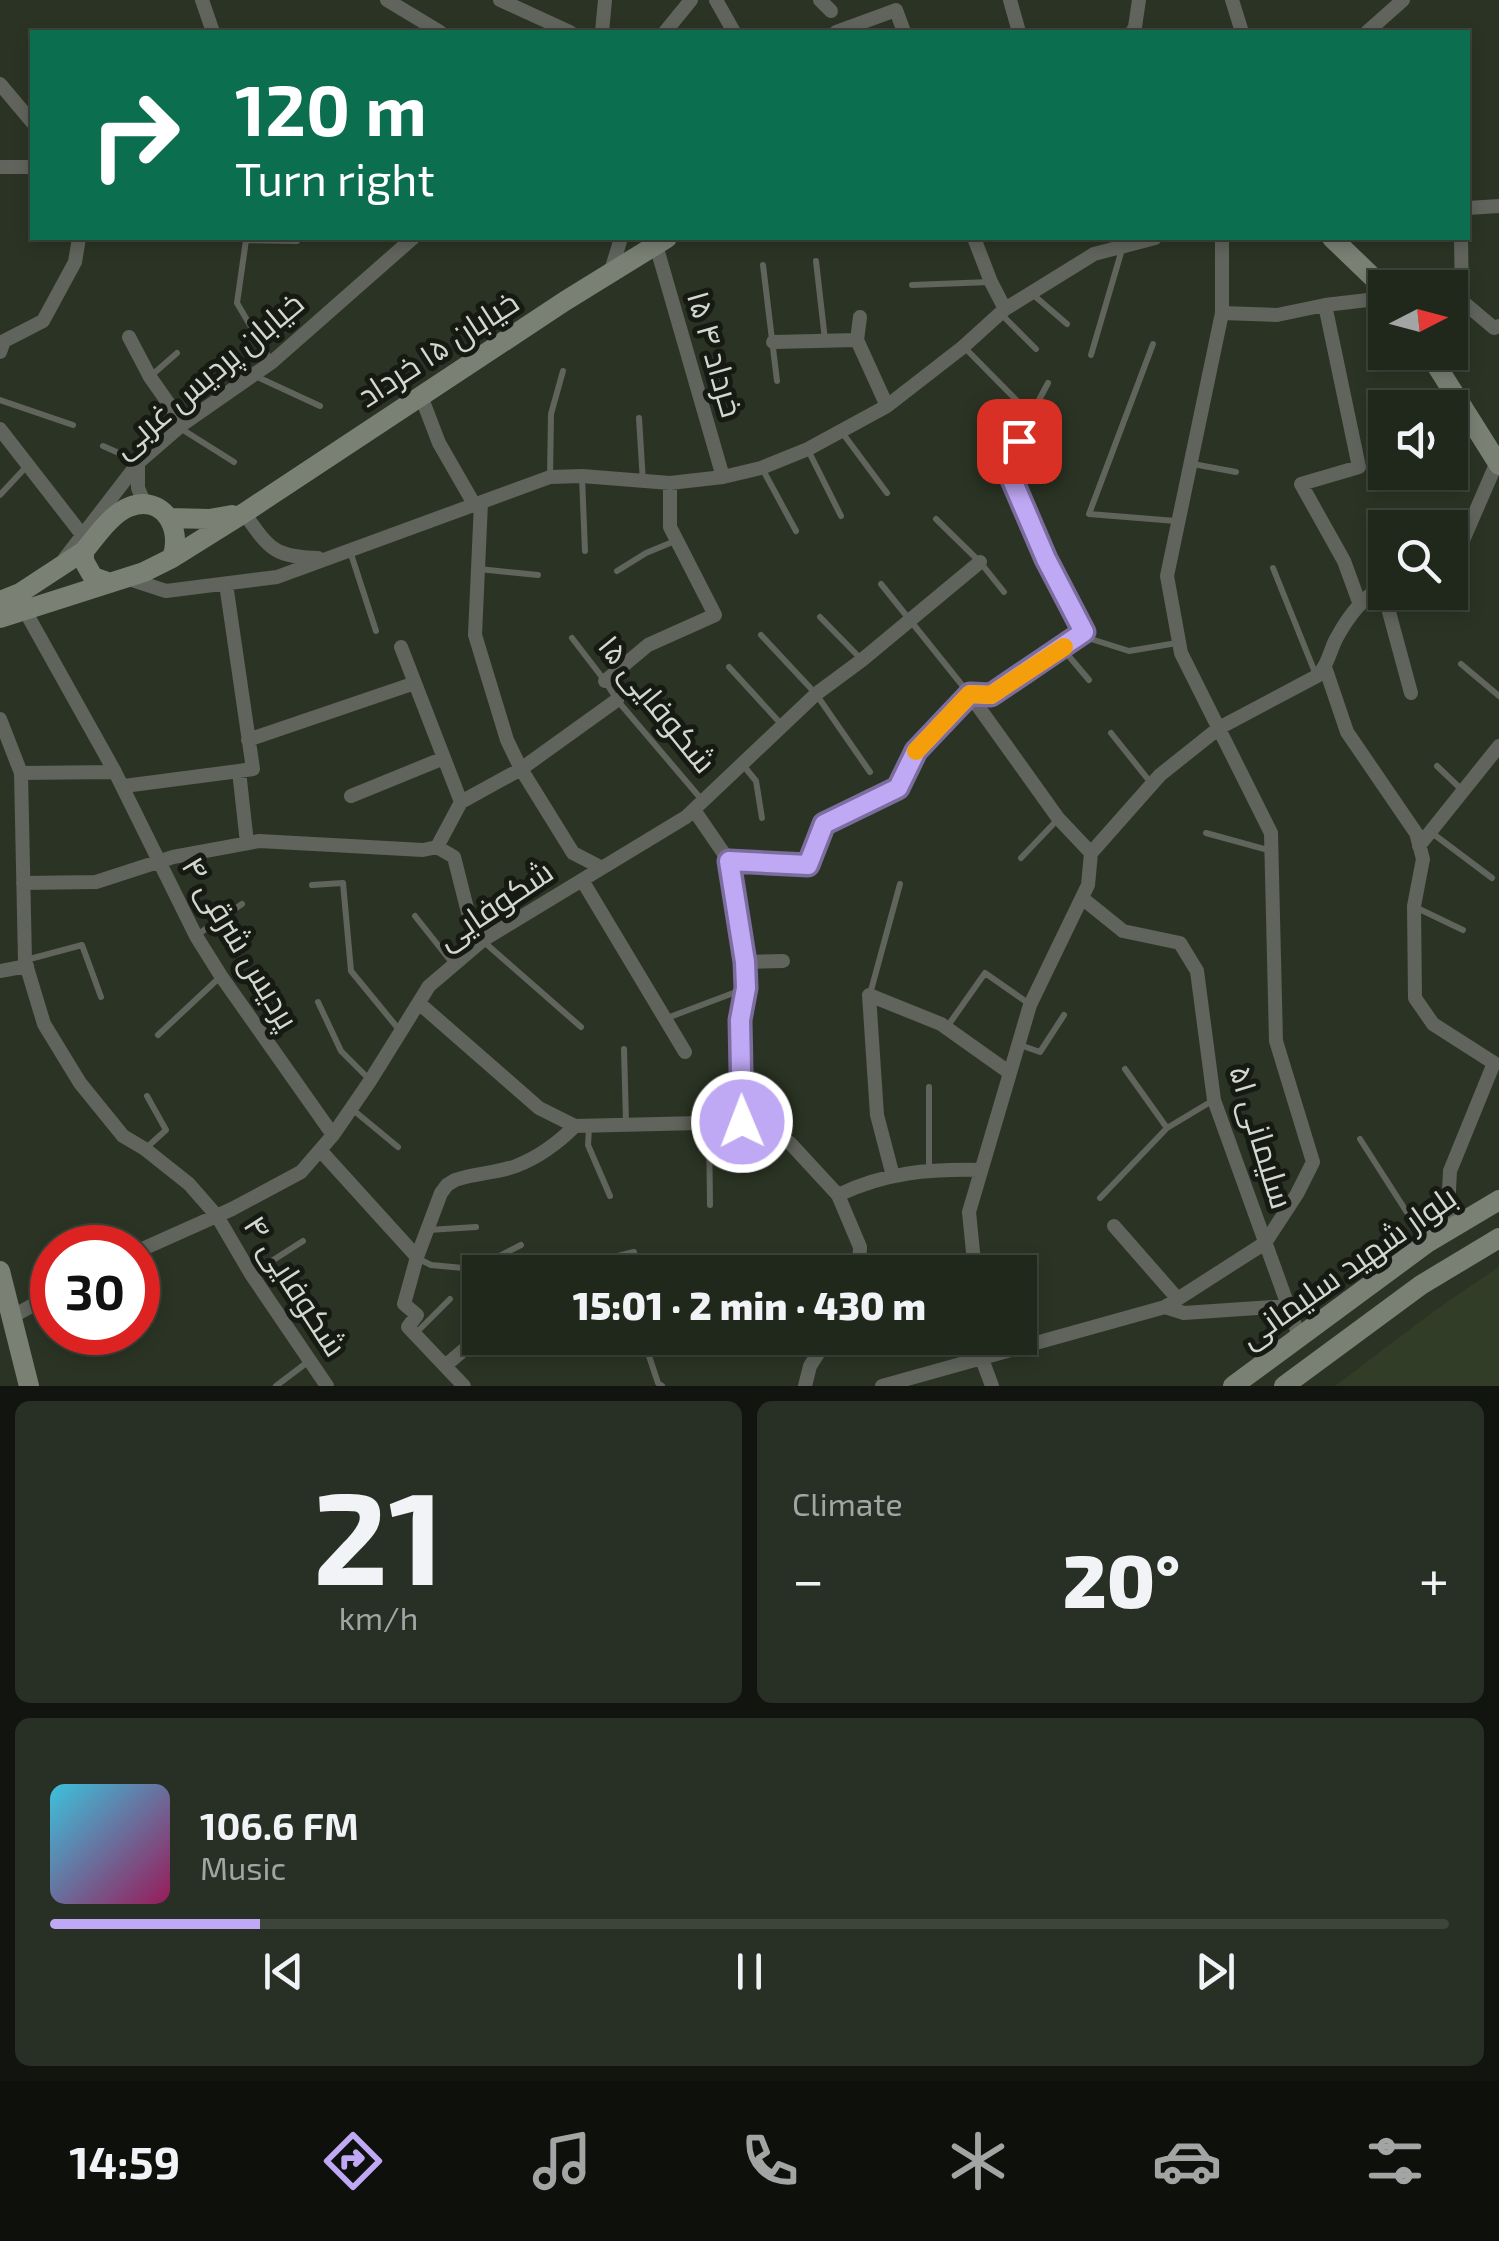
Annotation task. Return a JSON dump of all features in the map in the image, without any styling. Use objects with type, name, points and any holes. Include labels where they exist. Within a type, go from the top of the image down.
[{"type":"street","points":[[202,0],[212,30]]},
{"type":"street","points":[[387,0],[437,30]]},
{"type":"street","points":[[500,0],[566,30]]},
{"type":"street","points":[[602,30],[605,0]]},
{"type":"street","points":[[667,30],[691,0]]},
{"type":"street","points":[[716,0],[733,30]]},
{"type":"street","points":[[1010,0],[1019,30]]},
{"type":"street","points":[[1132,30],[1139,0]]},
{"type":"street","points":[[1232,0],[1241,30]]},
{"type":"street","points":[[1369,30],[1403,0]]},
{"type":"street","points":[[841,30],[896,10],[903,30]]},
{"type":"street","points":[[0,84],[6,101],[30,120]]},
{"type":"street","points":[[0,166],[30,167]]},
{"type":"street","points":[[1470,208],[1499,206]]},
{"type":"street","points":[[1,343],[43,321],[75,262],[79,240]]},
{"type":"street","points":[[610,274],[620,240]]},
{"type":"street","points":[[975,240],[1003,312]]},
{"type":"street","points":[[0,429],[83,544],[87,570],[101,581],[118,580],[166,591],[277,577],[550,476],[670,483],[761,468],[808,449],[887,406],[1030,292],[1094,254],[1147,240]]},
{"type":"street","points":[[882,1386],[1171,1303],[1265,1243],[1313,1162],[1276,1041],[1271,833],[1181,654],[1166,576],[1222,313],[1222,240]]},
{"type":"street","points":[[1334,240],[1368,273]]},
{"type":"street","points":[[1461,240],[1462,301],[1494,328],[1499,326]]},
{"type":"street","name":"خیابان ۱۵ خرداد","points":[[172,558],[661,241]]},
{"type":"street","name":"۱۵ خرداد ۴","points":[[661,241],[723,477]]},
{"type":"street","name":"خیابان پردیس غربی","points":[[83,544],[138,462],[181,426],[272,362],[395,243]]},
{"type":"street","points":[[1222,313],[1277,315],[1368,300]]},
{"type":"street","points":[[1324,305],[1359,467],[1301,484],[1344,560],[1360,602]]},
{"type":"street","points":[[860,317],[857,340],[887,406]]},
{"type":"street","points":[[129,337],[181,426]]},
{"type":"street","points":[[773,342],[857,340]]},
{"type":"street","points":[[1439,370],[1498,463],[1468,529]]},
{"type":"street","points":[[421,396],[439,443],[477,503],[474,636],[507,740],[573,853],[602,868]]},
{"type":"street","points":[[138,462],[138,488],[145,504]]},
{"type":"street","points":[[605,681],[648,645],[715,615],[670,527],[670,483]]},
{"type":"street","points":[[0,601],[55,570],[118,513],[131,506],[145,504],[158,508],[176,530],[177,545],[172,558],[144,572],[0,618]]},
{"type":"street","points":[[170,518],[208,519],[244,513],[267,546],[300,558],[324,558]]},
{"type":"street","name":"شکوفایی","points":[[160,1241],[301,1172],[333,1135],[429,986],[479,942],[698,805],[816,694],[980,562]]},
{"type":"street","points":[[124,786],[252,770],[226,584]]},
{"type":"street","points":[[973,1255],[969,1212],[981,1170],[1030,1006],[1088,885],[1091,853],[1160,775],[1219,728],[1321,672],[1336,640],[1368,596]]},
{"type":"street","name":"پردیس شرقی ۴","points":[[24,609],[124,786],[196,936],[333,1135]]},
{"type":"street","points":[[1390,610],[1411,693]]},
{"type":"street","points":[[402,647],[461,802]]},
{"type":"street","points":[[1321,672],[1346,732],[1416,833],[1420,846],[1422,859],[1414,906],[1415,998],[1433,1024],[1494,1063],[1450,1171],[1447,1230]]},
{"type":"street","points":[[248,740],[415,682]]},
{"type":"street","points":[[970,694],[1058,818],[1091,853]]},
{"type":"street","points":[[437,847],[461,802],[522,768],[617,700]]},
{"type":"street","points":[[0,719],[21,773],[115,772]]},
{"type":"street","points":[[1420,846],[1498,751]]},
{"type":"street","points":[[351,796],[444,758]]},
{"type":"street","points":[[238,771],[246,843]]},
{"type":"street","name":"شکوفایی ۴","points":[[21,773],[26,963],[44,1024],[80,1083],[122,1136],[189,1184],[217,1216],[251,1274],[328,1386]]},
{"type":"street","points":[[698,805],[729,861],[745,962],[746,988],[740,1020],[742,1122]]},
{"type":"street","points":[[23,883],[96,882],[158,862],[259,841],[423,850],[437,847],[454,857],[479,942]]},
{"type":"street","points":[[582,880],[686,1052]]},
{"type":"street","name":"سلیمانی ۵۱","points":[[1082,898],[1123,931],[1180,942],[1197,971],[1214,1100],[1299,1336]]},
{"type":"street","points":[[745,962],[783,961]]},
{"type":"street","points":[[0,972],[26,963]]},
{"type":"street","points":[[893,1176],[877,1115],[869,995],[946,1028],[1010,1073]]},
{"type":"street","points":[[420,1004],[540,1108],[582,1126],[742,1122],[790,1143],[838,1195],[860,1255]]},
{"type":"street","points":[[464,1386],[408,1326],[417,1315],[404,1304],[441,1193],[463,1177],[515,1166],[582,1126]]},
{"type":"street","points":[[320,1150],[417,1257]]},
{"type":"street","points":[[838,1195],[865,1182],[928,1169],[981,1170]]},
{"type":"street","name":"بلوار شهید سلیمانی","points":[[1233,1386],[1427,1243],[1499,1200]]},
{"type":"street","points":[[1114,1226],[1171,1303],[1184,1313],[1287,1306]]},
{"type":"street","name":"بلوار شهید سلیمانی","points":[[1284,1386],[1421,1285],[1499,1238]]},
{"type":"street","points":[[0,1272],[29,1386]]},
{"type":"street","points":[[12,1317],[30,1307]]},
{"type":"street","points":[[446,1365],[462,1352]]},
{"type":"street","points":[[806,1386],[815,1355]]},
{"type":"street","points":[[982,1355],[992,1386]]},
{"type":"lane","points":[[272,362],[237,303],[246,240],[297,240]]},
{"type":"lane","points":[[1091,240],[1094,254]]},
{"type":"lane","points":[[1091,355],[1123,246]]},
{"type":"lane","points":[[816,262],[825,341]]},
{"type":"lane","points":[[763,265],[777,381]]},
{"type":"lane","points":[[912,286],[991,282]]},
{"type":"lane","points":[[1030,292],[1067,324]]},
{"type":"lane","points":[[1003,312],[1036,349]]},
{"type":"lane","points":[[1154,344],[1089,514],[1178,521]]},
{"type":"lane","points":[[963,347],[1031,414]]},
{"type":"lane","points":[[150,377],[178,353]]},
{"type":"lane","points":[[550,476],[551,414],[564,372]]},
{"type":"lane","points":[[252,375],[320,406]]},
{"type":"lane","points":[[1048,383],[1007,468],[1046,559],[1084,632],[1092,639],[1129,651],[1178,643]]},
{"type":"lane","points":[[0,400],[73,425]]},
{"type":"lane","points":[[639,418],[644,482]]},
{"type":"lane","points":[[181,426],[234,462]]},
{"type":"lane","points":[[841,431],[887,493]]},
{"type":"lane","points":[[102,446],[138,462]]},
{"type":"lane","points":[[808,449],[841,516]]},
{"type":"lane","points":[[1191,464],[1236,472]]},
{"type":"lane","points":[[0,496],[28,465]]},
{"type":"lane","points":[[761,468],[796,531]]},
{"type":"lane","points":[[582,476],[585,551]]},
{"type":"lane","points":[[936,519],[1004,592]]},
{"type":"lane","points":[[616,571],[677,540]]},
{"type":"lane","points":[[350,551],[376,631]]},
{"type":"lane","points":[[1273,568],[1321,672]]},
{"type":"lane","points":[[478,569],[538,574]]},
{"type":"lane","points":[[881,584],[970,694],[991,695],[1084,632]]},
{"type":"lane","points":[[820,617],[862,660]]},
{"type":"lane","points":[[761,634],[816,694],[870,772]]},
{"type":"lane","name":"شکوفایی ۱۵","points":[[572,638],[698,805]]},
{"type":"lane","points":[[1062,648],[1089,680]]},
{"type":"lane","points":[[1461,664],[1499,696]]},
{"type":"lane","points":[[730,666],[782,726]]},
{"type":"lane","points":[[729,861],[808,865],[824,824],[898,788],[916,751],[970,694]]},
{"type":"lane","points":[[1111,733],[1152,784]]},
{"type":"lane","points":[[743,764],[756,780],[762,818]]},
{"type":"lane","points":[[1437,766],[1463,791]]},
{"type":"lane","points":[[1022,858],[1058,818]]},
{"type":"lane","points":[[1430,832],[1492,878]]},
{"type":"lane","points":[[1206,833],[1272,852]]},
{"type":"lane","points":[[312,885],[342,883],[351,971],[401,1032]]},
{"type":"lane","points":[[869,995],[900,884]]},
{"type":"lane","points":[[196,936],[242,904]]},
{"type":"lane","points":[[1414,906],[1463,930]]},
{"type":"lane","points":[[415,916],[454,964]]},
{"type":"lane","points":[[479,942],[581,1027]]},
{"type":"lane","points":[[26,963],[82,945],[101,998]]},
{"type":"lane","points":[[946,1028],[986,973],[1030,1006]]},
{"type":"lane","points":[[158,1035],[221,976]]},
{"type":"lane","points":[[666,1019],[746,988]]},
{"type":"lane","points":[[318,1002],[340,1050],[370,1081]]},
{"type":"lane","points":[[1019,1044],[1040,1052],[1064,1015]]},
{"type":"lane","points":[[624,1049],[626,1124]]},
{"type":"lane","points":[[1125,1069],[1167,1128]]},
{"type":"lane","points":[[928,1169],[929,1087]]},
{"type":"lane","points":[[145,1149],[166,1130],[147,1096]]},
{"type":"lane","points":[[1100,1198],[1167,1128],[1214,1100]]},
{"type":"lane","points":[[351,1108],[398,1147]]},
{"type":"lane","points":[[709,1124],[710,1205]]},
{"type":"lane","points":[[582,1126],[610,1196]]},
{"type":"lane","points":[[1360,1139],[1427,1243]]},
{"type":"lane","points":[[426,1230],[476,1227]]},
{"type":"lane","points":[[251,1274],[303,1242]]},
{"type":"lane","points":[[417,1257],[431,1265],[474,1269],[520,1245]]},
{"type":"lane","points":[[415,1334],[450,1300]]},
{"type":"lane","points":[[648,1355],[662,1386]]},
{"type":"lane","points":[[276,1386],[309,1361]]},
{"type":"shaded area","points":[[1499,1267],[1499,1386],[1335,1386],[1437,1309]]},
{"type":"slow traffic","points":[[916,751],[970,694],[991,695],[1064,647]]},
{"type":"route","points":[[742,1122],[740,1020],[746,988],[745,962],[729,861],[808,865],[824,824],[898,788],[916,751],[970,694],[991,695],[1084,632],[1046,559],[1007,468],[1019,441]]}]
